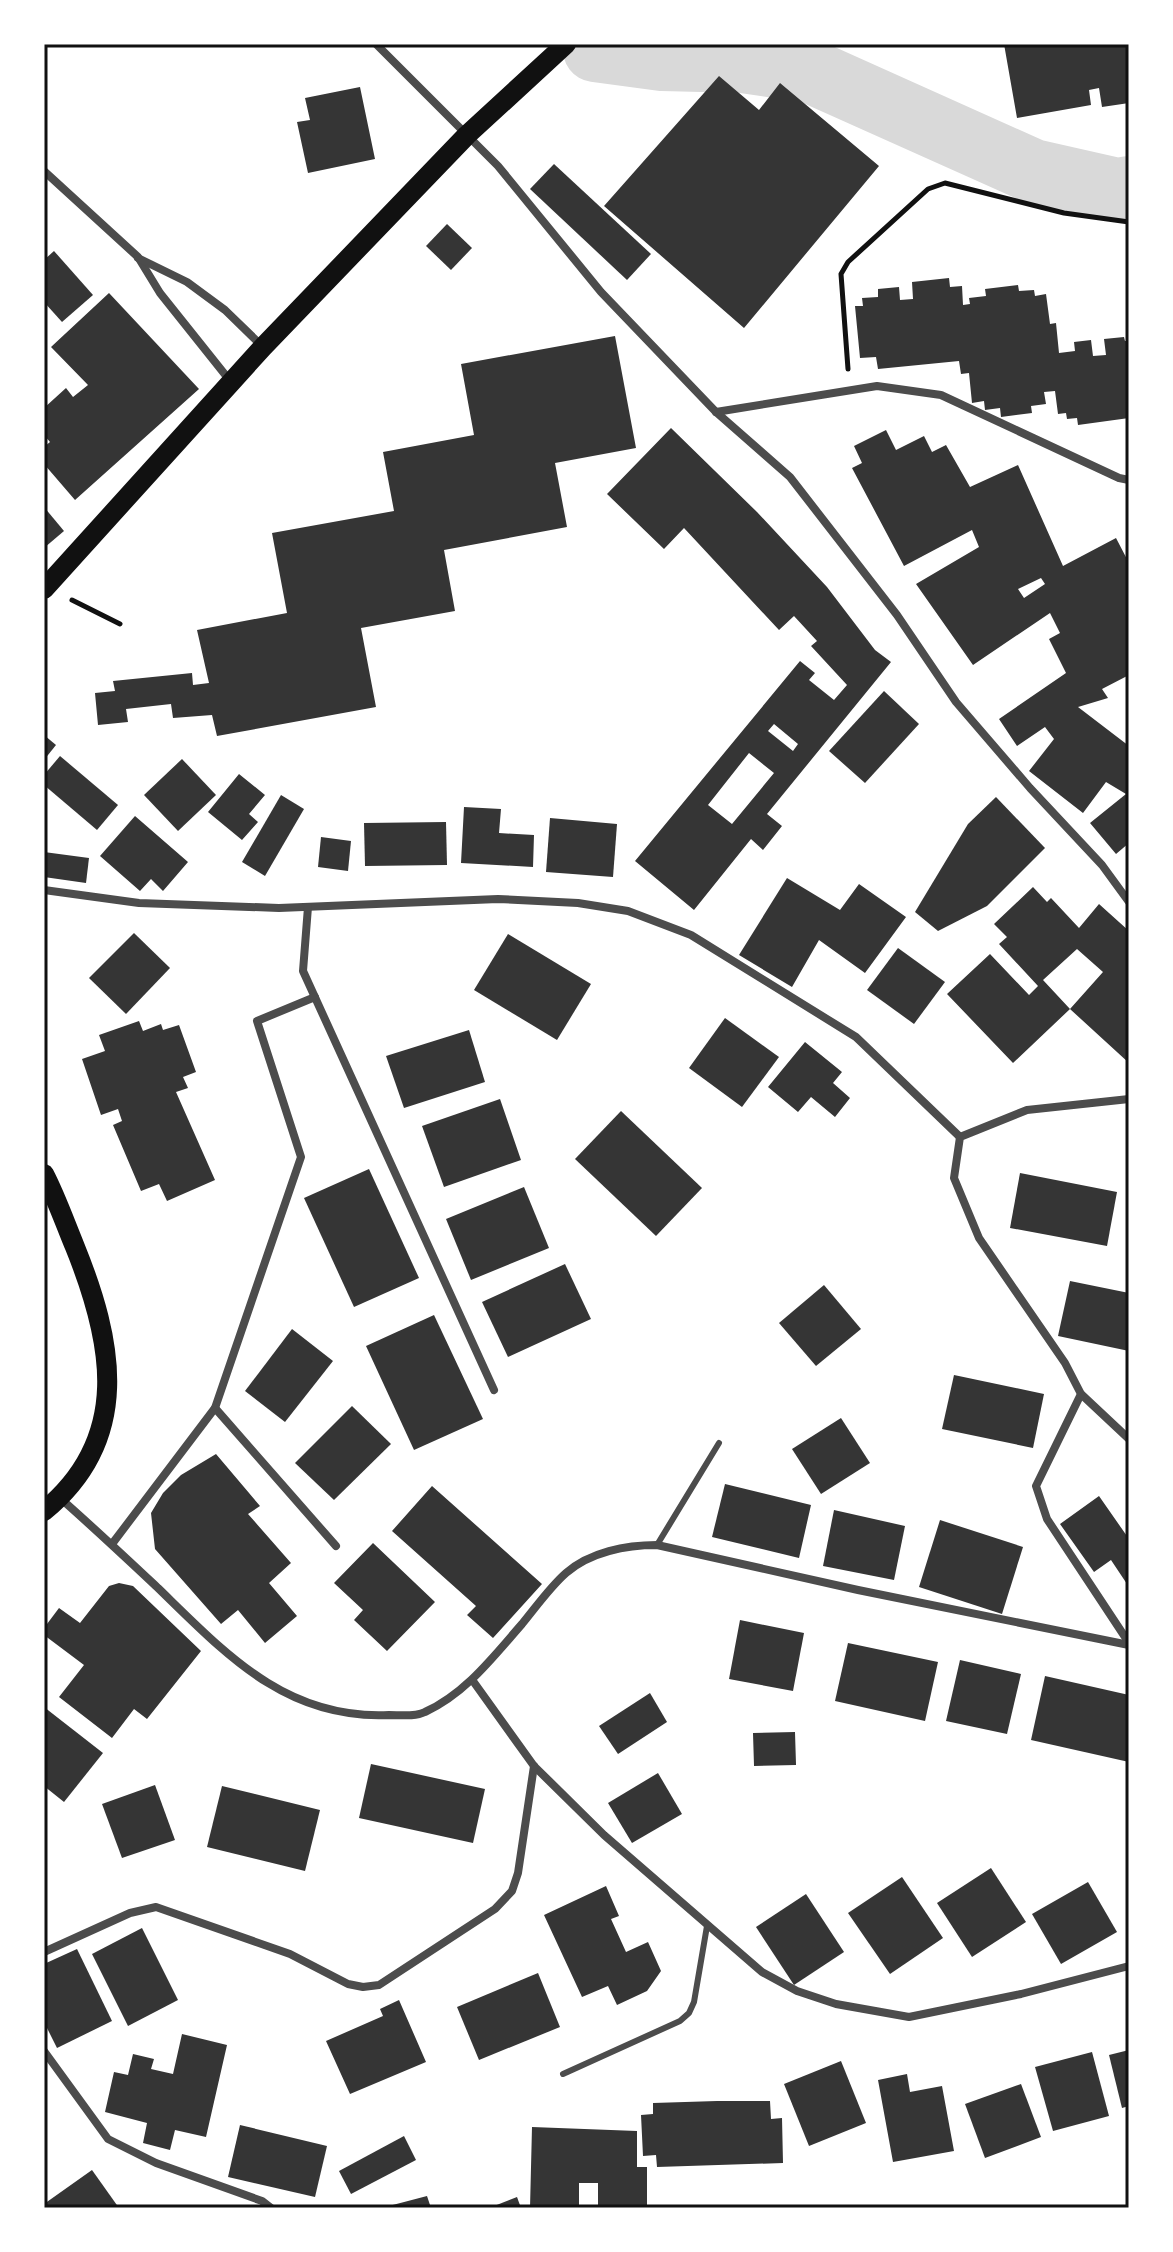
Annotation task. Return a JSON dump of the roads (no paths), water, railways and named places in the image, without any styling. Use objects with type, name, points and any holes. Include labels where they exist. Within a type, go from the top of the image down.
[{"type":"main road","points":[[45,588],[263,347],[467,135],[566,44]]},
{"type":"main road","points":[[44,1174],[91,1288],[106,1351],[108,1392],[100,1432],[87,1462],[52,1504]]},
{"type":"street","points":[[376,44],[498,166],[601,292],[716,412],[790,477],[897,615],[956,702],[1102,865],[1129,902]]},
{"type":"street","points":[[44,171],[138,257],[169,305],[231,382]]},
{"type":"street","points":[[138,257],[187,282],[225,310],[263,347]]},
{"type":"street","points":[[716,412],[877,386],[941,395],[1129,480]]},
{"type":"street","points":[[44,890],[139,903],[308,907],[498,899],[578,903],[628,911],[691,935],[856,1037],[960,1137]]},
{"type":"street","points":[[308,907],[303,971],[494,1390]]},
{"type":"street","points":[[112,1544],[215,1408],[301,1157],[257,1021],[315,997]]},
{"type":"street","points":[[960,1137],[1027,1110],[1129,1099]]},
{"type":"street","points":[[960,1137],[954,1178],[979,1238],[1065,1363],[1081,1394],[1129,1439]]},
{"type":"street","points":[[1081,1394],[1036,1486],[1047,1519],[1129,1644]]},
{"type":"street","points":[[215,1408],[336,1546]]},
{"type":"street","points":[[52,1504],[112,1544],[247,1671],[295,1698],[333,1712],[374,1716],[422,1714],[473,1681],[566,1572],[595,1555],[632,1545],[657,1545],[858,1590],[1129,1644]]},
{"type":"street","points":[[473,1681],[534,1766],[604,1835],[762,1972],[797,1991],[847,2007],[909,2017],[1021,1994],[1129,1966]]},
{"type":"street","points":[[44,1952],[130,1913],[156,1907],[290,1954],[348,1984],[363,1987],[379,1985],[495,1909],[512,1891],[518,1873],[534,1766]]},
{"type":"street","points":[[44,2051],[108,2139],[156,2163],[262,2201],[271,2208]]},
{"type":"lane","points":[[657,1545],[719,1443]]},
{"type":"lane","points":[[563,2074],[680,2021],[689,2013],[694,2002],[707,1926]]},
{"type":"waterway","points":[[595,50],[662,59],[743,61],[810,71],[1033,171],[1117,190],[1129,188]]}]
